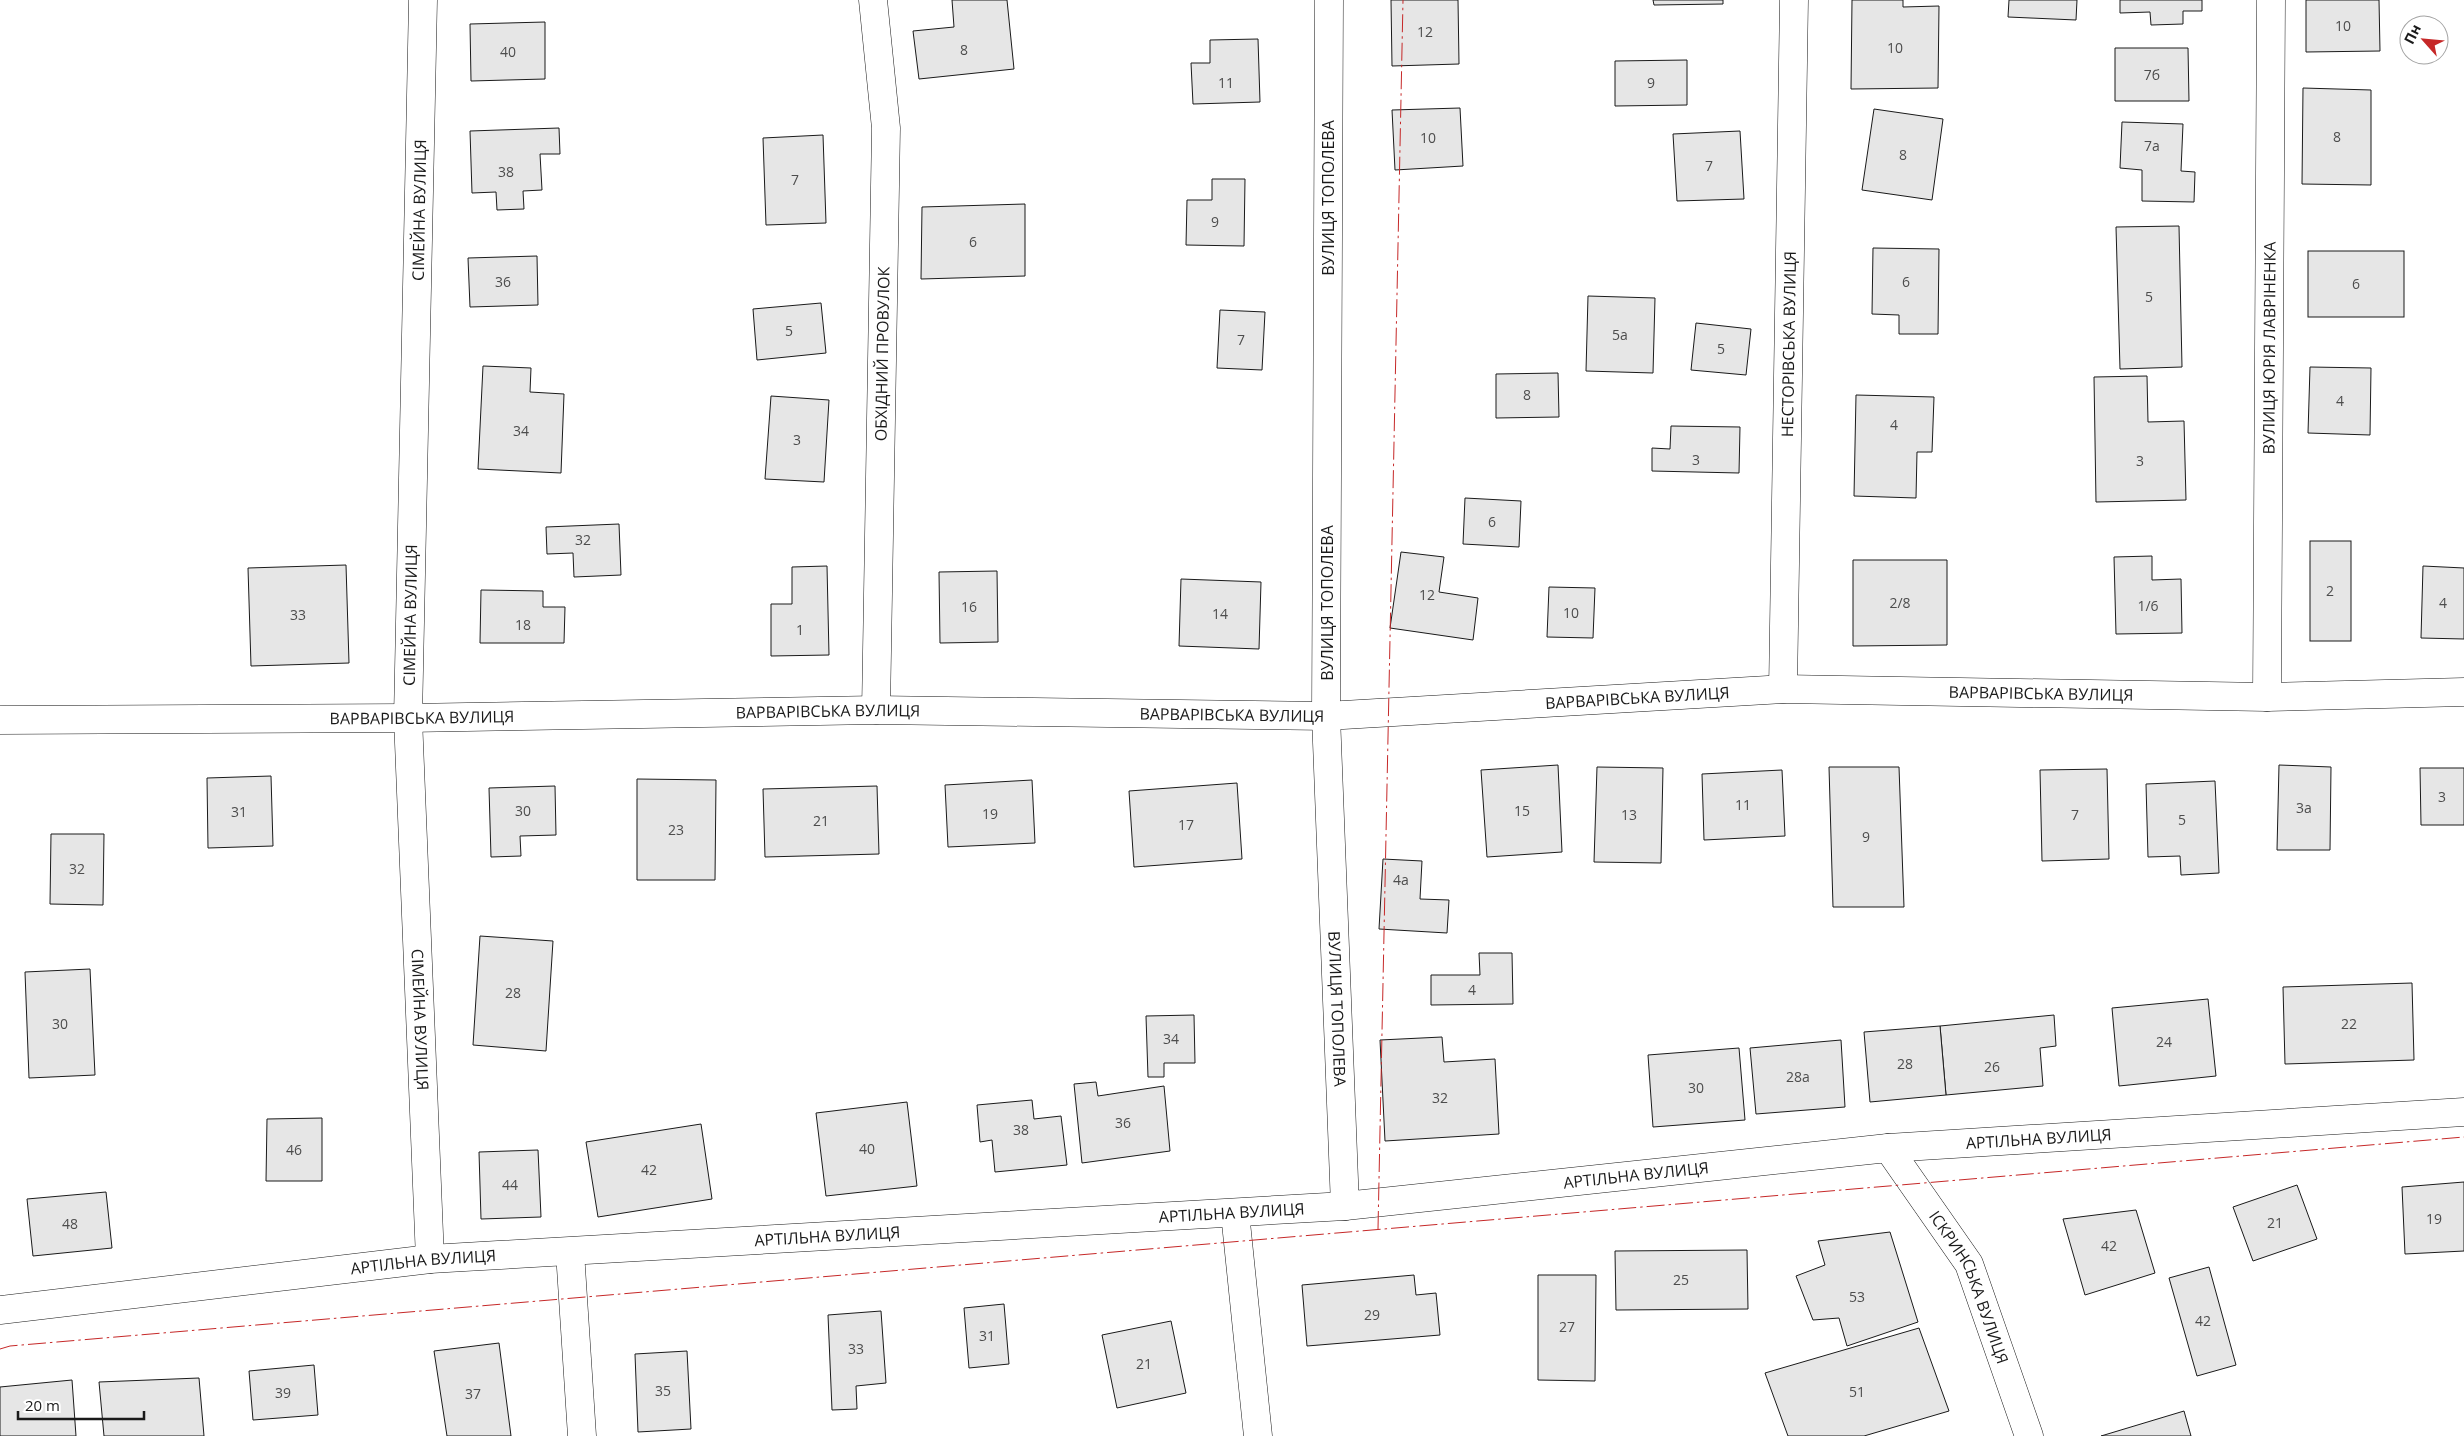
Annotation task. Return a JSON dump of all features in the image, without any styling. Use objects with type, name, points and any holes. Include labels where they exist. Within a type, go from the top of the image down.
[{"type":"street","name":"СІМЕЙНА ВУЛИЦЯ","points":[[423,0],[408,718],[430,1259]]},
{"type":"street","name":"ОБХІДНИЙ ПРОВУЛОК","points":[[873,0],[886,128],[876,710]]},
{"type":"street","name":"ВУЛИЦЯ ТОПОЛЕВА","points":[[1329,0],[1326,716],[1345,1206]]},
{"type":"street","name":"НЕСТОРІВСЬКА ВУЛИЦЯ","points":[[1782,689],[1794,0]]},
{"type":"street","name":"ВУЛИЦЯ ЮРІЯ ЛАВРІНЕНКА","points":[[2267,698],[2271,0]]},
{"type":"street","name":"ВАРВАРІВСЬКА ВУЛИЦЯ","points":[[0,720],[408,718],[876,710],[1326,716],[1782,689],[2267,698],[2464,692]]},
{"type":"street","name":"АРТІЛЬНА ВУЛИЦЯ","points":[[0,1310],[430,1259],[1345,1206],[1888,1148],[2464,1112]]},
{"type":"street","name":"ІСКРИНСЬКА ВУЛИЦЯ","points":[[1888,1148],[1969,1264],[2029,1436]]},
{"type":"street","points":[[1234,1213],[1258,1436]]},
{"type":"street","points":[[570,1252],[582,1436]]},
{"type":"building","points":[[952,0],[1007,0],[1014,69],[919,79],[913,31],[954,27]]},
{"type":"building","points":[[1391,0],[1458,0],[1459,64],[1392,66]]},
{"type":"building","points":[[1653,0],[1723,0],[1723,4],[1654,5]]},
{"type":"building","points":[[1852,0],[1903,0],[1903,7],[1939,6],[1938,88],[1851,89]]},
{"type":"building","points":[[2009,0],[2077,0],[2076,20],[2008,17]]},
{"type":"building","points":[[2120,0],[2202,0],[2202,11],[2183,11],[2183,24],[2151,25],[2150,12],[2120,13]]},
{"type":"building","points":[[2306,0],[2379,0],[2380,51],[2306,52]]},
{"type":"building","points":[[545,22],[545,79],[471,81],[470,24]]},
{"type":"building","points":[[1258,39],[1260,102],[1193,104],[1191,63],[1210,63],[1210,40]]},
{"type":"building","points":[[2115,48],[2188,48],[2189,101],[2115,101]]},
{"type":"building","points":[[1687,60],[1687,105],[1615,106],[1615,61]]},
{"type":"building","points":[[2303,88],[2371,90],[2371,185],[2302,184]]},
{"type":"building","points":[[1460,108],[1463,166],[1395,170],[1392,110]]},
{"type":"building","points":[[1874,109],[1943,119],[1932,200],[1862,190]]},
{"type":"building","points":[[2122,122],[2183,124],[2181,171],[2195,172],[2194,202],[2142,201],[2142,170],[2120,168]]},
{"type":"building","points":[[559,128],[560,154],[540,154],[542,190],[523,191],[524,209],[497,210],[496,192],[472,193],[470,131]]},
{"type":"building","points":[[1740,131],[1744,199],[1677,201],[1673,134]]},
{"type":"building","points":[[823,135],[826,223],[766,225],[763,138]]},
{"type":"building","points":[[1212,179],[1245,179],[1244,246],[1186,245],[1187,200],[1212,200]]},
{"type":"building","points":[[1025,204],[1025,276],[921,279],[922,207]]},
{"type":"building","points":[[2179,226],[2182,367],[2120,369],[2116,227]]},
{"type":"building","points":[[1873,248],[1939,249],[1938,334],[1899,334],[1899,315],[1872,314]]},
{"type":"building","points":[[2308,251],[2404,251],[2404,317],[2308,317]]},
{"type":"building","points":[[537,256],[538,305],[470,307],[468,258]]},
{"type":"building","points":[[1588,296],[1655,298],[1653,373],[1586,371]]},
{"type":"building","points":[[821,303],[826,353],[757,360],[753,309]]},
{"type":"building","points":[[1220,310],[1265,312],[1262,370],[1217,368]]},
{"type":"building","points":[[1696,323],[1751,329],[1746,375],[1691,370]]},
{"type":"building","points":[[483,366],[531,368],[530,392],[564,394],[561,473],[478,469]]},
{"type":"building","points":[[2310,367],[2371,368],[2370,435],[2308,433]]},
{"type":"building","points":[[1558,373],[1559,417],[1496,418],[1496,374]]},
{"type":"building","points":[[2147,376],[2148,422],[2184,421],[2186,500],[2096,502],[2094,377]]},
{"type":"building","points":[[1856,395],[1934,397],[1932,452],[1917,452],[1916,498],[1854,496]]},
{"type":"building","points":[[771,396],[829,400],[824,482],[765,479]]},
{"type":"building","points":[[1671,426],[1740,427],[1739,473],[1652,471],[1652,448],[1670,449]]},
{"type":"building","points":[[1465,498],[1521,501],[1519,547],[1463,544]]},
{"type":"building","points":[[619,524],[621,575],[574,577],[573,553],[547,554],[546,527]]},
{"type":"building","points":[[2310,541],[2351,541],[2351,641],[2310,641]]},
{"type":"building","points":[[1401,552],[1444,557],[1439,592],[1478,598],[1473,640],[1390,628]]},
{"type":"building","points":[[2152,556],[2152,580],[2181,579],[2182,633],[2116,634],[2114,557]]},
{"type":"building","points":[[1853,560],[1947,560],[1947,645],[1853,646]]},
{"type":"building","points":[[346,565],[349,663],[251,666],[248,568]]},
{"type":"building","points":[[827,566],[829,655],[771,656],[771,604],[792,604],[792,567]]},
{"type":"building","points":[[2423,566],[2464,568],[2464,639],[2421,638]]},
{"type":"building","points":[[997,571],[998,642],[940,643],[939,572]]},
{"type":"building","points":[[1181,579],[1261,582],[1259,649],[1179,646]]},
{"type":"building","points":[[1549,587],[1595,588],[1593,638],[1547,637]]},
{"type":"building","points":[[481,590],[543,591],[543,607],[565,607],[564,643],[480,643]]},
{"type":"building","points":[[1558,765],[1562,852],[1487,857],[1481,770]]},
{"type":"building","points":[[2279,765],[2331,767],[2330,850],[2277,850]]},
{"type":"building","points":[[1597,767],[1663,768],[1661,863],[1594,862]]},
{"type":"building","points":[[1829,767],[1899,767],[1904,907],[1833,907]]},
{"type":"building","points":[[2420,768],[2464,768],[2464,825],[2421,825]]},
{"type":"building","points":[[2107,769],[2109,859],[2042,861],[2040,770]]},
{"type":"building","points":[[1782,770],[1785,836],[1704,840],[1702,774]]},
{"type":"building","points":[[271,776],[273,846],[208,848],[207,778]]},
{"type":"building","points":[[637,779],[716,780],[715,880],[637,880]]},
{"type":"building","points":[[1032,780],[1035,843],[948,847],[945,785]]},
{"type":"building","points":[[2215,781],[2219,873],[2181,875],[2180,856],[2148,857],[2146,784]]},
{"type":"building","points":[[1237,783],[1242,859],[1134,867],[1129,791]]},
{"type":"building","points":[[555,786],[556,835],[520,836],[521,856],[491,857],[489,788]]},
{"type":"building","points":[[877,786],[879,854],[765,857],[763,789]]},
{"type":"building","points":[[51,834],[104,834],[103,905],[50,904]]},
{"type":"building","points":[[1383,859],[1422,861],[1420,899],[1449,900],[1447,933],[1379,929]]},
{"type":"building","points":[[480,936],[553,941],[546,1051],[473,1045]]},
{"type":"building","points":[[1479,953],[1512,953],[1513,1004],[1431,1005],[1431,975],[1480,975]]},
{"type":"building","points":[[90,969],[95,1075],[29,1078],[25,972]]},
{"type":"building","points":[[2412,983],[2414,1060],[2285,1064],[2283,987]]},
{"type":"building","points":[[2208,999],[2216,1076],[2119,1086],[2112,1008]]},
{"type":"building","points":[[1194,1015],[1195,1063],[1164,1063],[1164,1077],[1148,1077],[1146,1016]]},
{"type":"building","points":[[2054,1015],[2056,1046],[2040,1048],[2043,1086],[1946,1095],[1940,1026]]},
{"type":"building","points":[[1940,1026],[1946,1095],[1870,1102],[1864,1032]]},
{"type":"building","points":[[1442,1037],[1444,1062],[1495,1059],[1499,1134],[1385,1141],[1380,1040]]},
{"type":"building","points":[[1841,1040],[1845,1107],[1756,1114],[1750,1048]]},
{"type":"building","points":[[1739,1048],[1745,1120],[1653,1127],[1648,1055]]},
{"type":"building","points":[[1096,1082],[1098,1096],[1164,1086],[1170,1151],[1082,1163],[1074,1084]]},
{"type":"building","points":[[1032,1100],[1034,1119],[1061,1116],[1067,1165],[995,1172],[992,1140],[980,1142],[977,1105]]},
{"type":"building","points":[[907,1102],[917,1186],[826,1196],[816,1113]]},
{"type":"building","points":[[322,1118],[322,1181],[266,1181],[267,1119]]},
{"type":"building","points":[[701,1124],[712,1199],[598,1217],[586,1142]]},
{"type":"building","points":[[538,1150],[541,1217],[481,1219],[479,1152]]},
{"type":"building","points":[[2464,1182],[2464,1251],[2405,1254],[2402,1187]]},
{"type":"building","points":[[2297,1185],[2317,1239],[2253,1261],[2233,1207]]},
{"type":"building","points":[[106,1192],[112,1248],[33,1256],[27,1199]]},
{"type":"building","points":[[2136,1210],[2155,1273],[2085,1295],[2063,1219]]},
{"type":"building","points":[[1890,1232],[1918,1322],[1847,1346],[1839,1318],[1813,1320],[1796,1276],[1825,1265],[1818,1241]]},
{"type":"building","points":[[1747,1250],[1748,1309],[1616,1310],[1615,1251]]},
{"type":"building","points":[[2209,1267],[2236,1365],[2197,1376],[2169,1278]]},
{"type":"building","points":[[1414,1275],[1416,1295],[1436,1293],[1440,1335],[1307,1346],[1302,1285]]},
{"type":"building","points":[[1538,1275],[1596,1275],[1595,1381],[1538,1380]]},
{"type":"building","points":[[1004,1304],[1009,1364],[969,1368],[964,1308]]},
{"type":"building","points":[[881,1311],[886,1383],[856,1386],[857,1409],[832,1410],[828,1315]]},
{"type":"building","points":[[1171,1321],[1186,1393],[1117,1408],[1102,1335]]},
{"type":"building","points":[[1919,1328],[1949,1411],[1864,1436],[1788,1436],[1765,1373]]},
{"type":"building","points":[[499,1343],[511,1436],[447,1436],[434,1351]]},
{"type":"building","points":[[687,1351],[691,1429],[638,1432],[635,1354]]},
{"type":"building","points":[[314,1365],[318,1415],[253,1420],[249,1371]]},
{"type":"building","points":[[199,1378],[204,1436],[104,1436],[99,1382]]},
{"type":"building","points":[[72,1380],[76,1436],[0,1436],[0,1387]]},
{"type":"building","points":[[2184,1411],[2191,1436],[2101,1436]]},
{"type":"power","points":[[1378,1229],[1403,0]]},
{"type":"power","points":[[0,1349],[10,1346],[2464,1137]]}]
